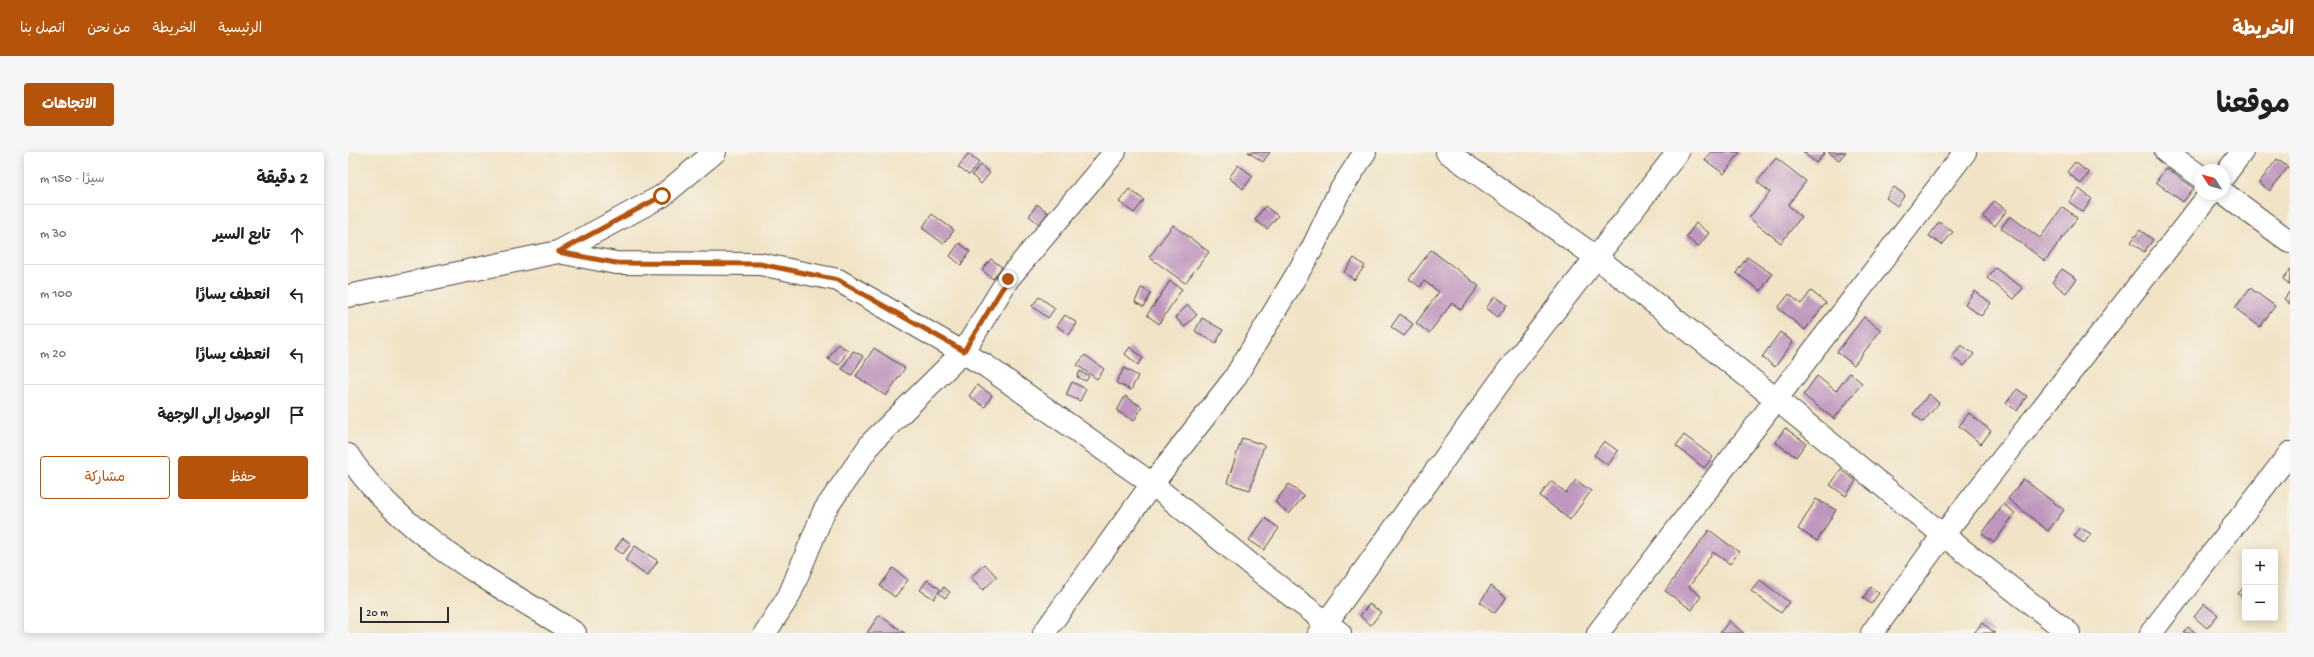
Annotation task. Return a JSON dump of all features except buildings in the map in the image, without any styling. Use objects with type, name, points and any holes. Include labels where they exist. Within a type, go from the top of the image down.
[{"type":"street","points":[[348,296],[558,252],[662,196],[715,152]]},
{"type":"street","points":[[765,633],[789,596],[824,511],[868,448],[964,351],[1008,279],[1115,152]]},
{"type":"street","points":[[1044,633],[1152,484],[1234,379],[1312,249],[1338,194],[1365,152]]},
{"type":"street","points":[[1447,152],[1596,257],[1776,399],[1942,535],[2069,633]]},
{"type":"street","points":[[558,252],[616,263],[760,264],[838,280],[964,351],[1152,484],[1329,630],[1507,372],[1678,152]]},
{"type":"street","points":[[1598,633],[1965,152]]},
{"type":"street","points":[[2166,152],[2194,172]]},
{"type":"street","points":[[2230,168],[2242,152]]},
{"type":"street","points":[[2230,197],[2290,242]]},
{"type":"street","points":[[1872,633],[1942,535],[2205,200]]},
{"type":"street","points":[[2151,633],[2290,453]]},
{"type":"street","points":[[348,455],[359,472],[403,520],[475,570],[575,633]]},
{"type":"route","points":[[662,196],[558,252],[616,263],[760,264],[838,280],[964,351],[1008,279]]}]
